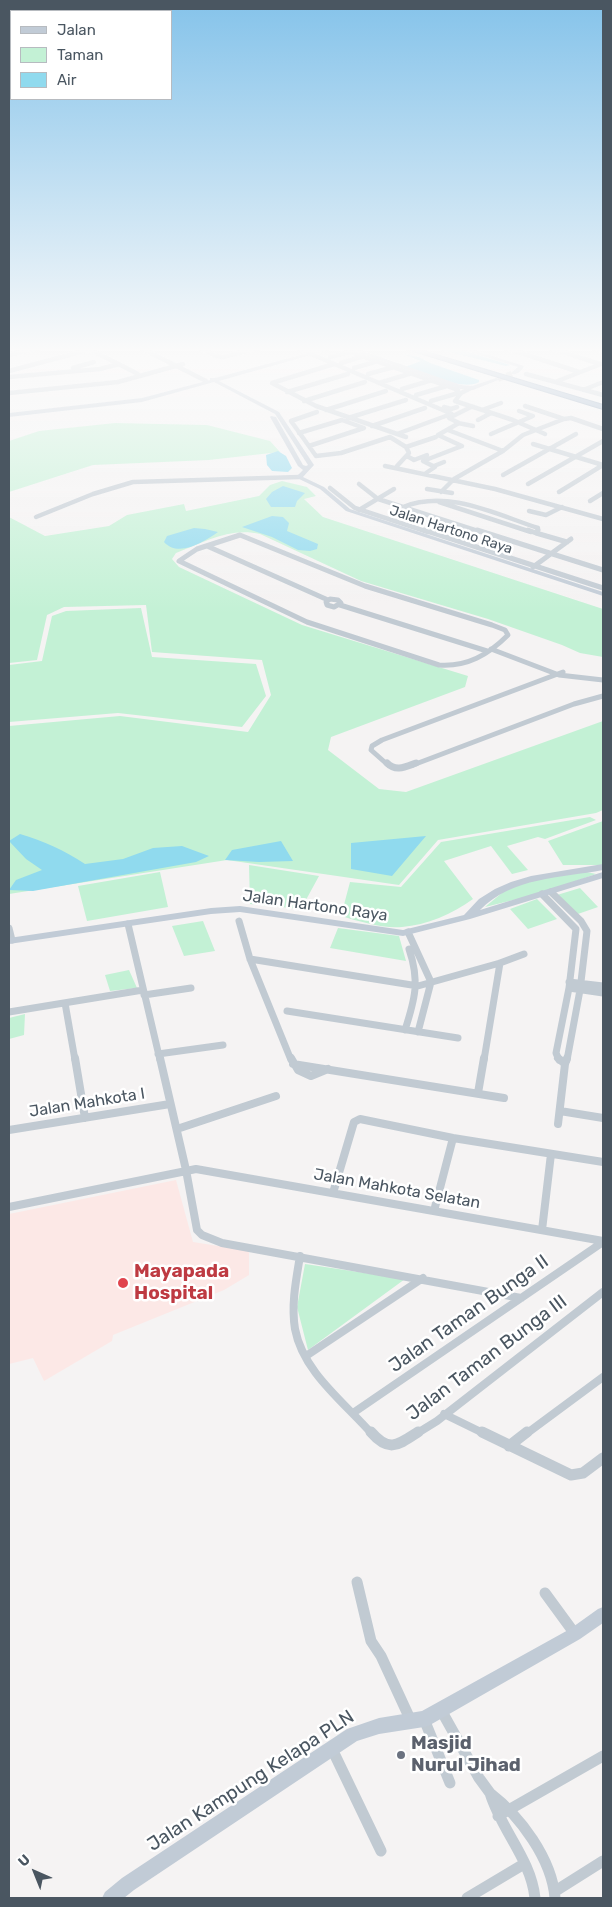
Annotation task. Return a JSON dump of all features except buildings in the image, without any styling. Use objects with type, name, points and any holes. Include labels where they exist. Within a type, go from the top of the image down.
[{"type":"street","points":[[284,436],[301,466],[306,469]]},
{"type":"street","points":[[36,517],[93,494],[133,482],[299,477],[311,465],[293,436]]},
{"type":"street","points":[[301,436],[318,456],[335,454],[388,437],[395,438],[406,447],[408,453],[397,466]]},
{"type":"street","points":[[309,446],[340,436]]},
{"type":"street","points":[[434,466],[422,461],[462,446],[440,436]]},
{"type":"street","points":[[463,436],[502,451]]},
{"type":"street","points":[[442,492],[454,479],[502,451],[523,436]]},
{"type":"street","points":[[503,475],[573,436]]},
{"type":"street","points":[[406,447],[436,437]]},
{"type":"street","points":[[528,484],[603,441]]},
{"type":"street","points":[[533,444],[603,465]]},
{"type":"street","points":[[402,462],[413,461],[448,448]]},
{"type":"street","points":[[303,452],[313,451]]},
{"type":"street","points":[[407,456],[413,461],[427,466]]},
{"type":"street","points":[[426,473],[434,466],[444,462]]},
{"type":"street","points":[[559,492],[603,465]]},
{"type":"street","points":[[385,466],[454,479],[562,506],[603,519]]},
{"type":"street","name":"Jalan Hartono Raya","points":[[299,477],[322,488],[348,510],[532,568],[603,594]]},
{"type":"street","points":[[359,484],[378,499],[603,570]]},
{"type":"street","points":[[330,488],[353,508],[532,568],[603,588]]},
{"type":"street","points":[[359,510],[394,489]]},
{"type":"street","points":[[426,490],[452,493]]},
{"type":"street","points":[[590,501],[603,493]]},
{"type":"street","points":[[403,507],[415,501],[431,500],[536,532],[569,540],[532,568]]},
{"type":"street","points":[[529,510],[546,515],[562,506]]},
{"type":"street","points":[[245,536],[365,586],[460,614],[505,630],[508,635],[491,649],[468,664],[439,665],[307,622],[179,561],[185,555],[227,537],[245,536]]},
{"type":"street","points":[[207,546],[328,600],[338,600],[341,602],[340,605],[491,649],[561,674],[603,678]]},
{"type":"street","points":[[561,674],[382,740],[375,744],[371,750],[392,767],[402,769],[574,704],[603,696]]},
{"type":"street","name":"Jalan Hartono Raya","points":[[10,940],[240,909],[405,933],[547,893],[602,871]]},
{"type":"street","name":"Jalan Hartono Raya","points":[[467,917],[482,902],[510,884],[546,875],[602,871]]},
{"type":"street","points":[[547,893],[576,929],[569,985],[556,1053],[558,1059],[565,1064]]},
{"type":"street","points":[[547,893],[586,927],[581,987],[569,1055],[565,1064],[558,1124]]},
{"type":"street","points":[[239,921],[250,959],[293,1064],[504,1098]]},
{"type":"street","points":[[128,924],[130,939],[177,1129],[194,1220],[202,1236],[222,1243],[423,1278],[522,1298]]},
{"type":"street","points":[[9,928],[10,940]]},
{"type":"street","points":[[405,933],[431,982],[418,1032]]},
{"type":"street","points":[[405,933],[418,974],[418,986],[405,1030]]},
{"type":"street","points":[[250,959],[418,986],[500,963],[524,954]]},
{"type":"street","points":[[478,1093],[500,963]]},
{"type":"street","points":[[569,985],[603,993]]},
{"type":"street","points":[[581,987],[603,986]]},
{"type":"street","points":[[9,1012],[65,1003],[191,988]]},
{"type":"street","points":[[65,1003],[85,1118]]},
{"type":"street","points":[[287,1011],[458,1038]]},
{"type":"street","points":[[158,1054],[223,1045]]},
{"type":"street","points":[[177,1129],[276,1096]]},
{"type":"street","name":"Jalan Mahkota I","points":[[9,1130],[170,1104]]},
{"type":"street","points":[[560,1110],[603,1118]]},
{"type":"street","points":[[333,1193],[354,1122],[357,1120],[453,1138],[603,1162]]},
{"type":"street","points":[[434,1211],[453,1138]]},
{"type":"street","points":[[542,1230],[551,1154]]},
{"type":"street","name":"Jalan Mahkota Selatan","points":[[9,1207],[186,1170],[213,1171],[603,1242]]},
{"type":"street","name":"Jalan Taman Bunga II","points":[[354,1413],[603,1242]]},
{"type":"street","points":[[300,1256],[295,1285],[294,1312],[298,1340],[314,1370],[354,1413]]},
{"type":"street","points":[[306,1356],[423,1278]]},
{"type":"street","name":"Jalan Taman Bunga III","points":[[354,1413],[382,1443],[389,1446],[397,1445],[436,1421],[603,1292]]},
{"type":"street","points":[[510,1446],[603,1377]]},
{"type":"street","points":[[444,1414],[575,1476],[583,1473],[603,1458]]},
{"type":"street","points":[[356,1582],[371,1641],[417,1720],[450,1784]]},
{"type":"street","points":[[545,1593],[576,1634]]},
{"type":"street","name":"Jalan Kampung Kelapa PLN","points":[[111,1898],[128,1884],[353,1735],[379,1726],[417,1720],[441,1710],[576,1634],[603,1614]]},
{"type":"street","points":[[441,1710],[479,1778],[490,1793],[498,1816],[536,1889],[535,1898]]},
{"type":"street","points":[[332,1748],[381,1850]]},
{"type":"street","points":[[498,1816],[603,1756]]},
{"type":"street","points":[[490,1793],[499,1798],[510,1810],[548,1866],[556,1894],[603,1861]]},
{"type":"street","points":[[467,1898],[524,1864]]},
{"type":"shaded area","name":"Mayapada Hospital","points":[[176,1180],[193,1242],[249,1251],[249,1275],[224,1290],[113,1335],[112,1341],[44,1381],[33,1358],[9,1364],[9,1214]]},
{"type":"green space","points":[[24,436],[250,436],[270,441],[280,452],[209,460],[93,465],[9,492],[9,441]]},
{"type":"green space","points":[[282,481],[307,487],[316,496],[304,499],[323,517],[603,609],[603,657],[580,653],[488,619],[361,581],[260,534],[238,532],[228,534],[207,540],[176,553],[172,559],[179,567],[302,625],[468,676],[465,687],[331,737],[328,750],[379,789],[406,792],[603,721],[603,810],[596,813],[438,840],[399,885],[227,860],[9,894],[9,726],[120,716],[248,732],[271,695],[262,660],[152,652],[146,605],[64,607],[47,615],[37,660],[9,663],[9,517],[45,536],[109,526],[127,515],[184,504],[186,511],[259,496],[270,485]]},
{"type":"green space","points":[[141,608],[152,657],[256,664],[266,696],[242,727],[118,713],[9,722],[9,665],[42,661],[52,616],[66,611]]},
{"type":"green space","points":[[590,817],[596,820],[545,839],[538,837],[507,846],[528,870],[512,874],[491,846],[444,861],[473,899],[439,918],[411,926],[387,927],[341,916],[350,882],[401,887],[441,842]]},
{"type":"green space","points":[[603,821],[603,865],[563,865],[548,841]]},
{"type":"green space","points":[[249,865],[319,876],[301,909],[250,904]]},
{"type":"green space","points":[[577,870],[596,874],[542,893],[485,907],[509,887]]},
{"type":"green space","points":[[160,872],[168,907],[87,921],[78,886]]},
{"type":"green space","points":[[580,888],[598,907],[575,915],[557,895]]},
{"type":"green space","points":[[537,899],[557,919],[528,929],[510,909]]},
{"type":"green space","points":[[203,921],[215,951],[184,956],[172,926]]},
{"type":"green space","points":[[338,928],[399,936],[406,961],[330,948]]},
{"type":"green space","points":[[129,970],[137,988],[110,991],[105,975]]},
{"type":"green space","points":[[25,1014],[24,1035],[9,1039],[9,1018]]},
{"type":"green space","points":[[305,1264],[405,1279],[308,1350],[297,1307]]},
{"type":"water","points":[[278,451],[286,456],[292,468],[288,472],[272,471],[267,465],[266,455]]},
{"type":"water","points":[[283,486],[305,493],[297,501],[295,507],[271,507],[266,499],[272,492]]},
{"type":"water","points":[[272,516],[283,517],[289,523],[287,531],[318,544],[317,549],[310,551],[298,550],[272,537],[242,527]]},
{"type":"water","points":[[194,528],[218,532],[198,544],[184,549],[170,547],[164,542],[167,536]]},
{"type":"water","points":[[20,834],[54,846],[85,864],[123,859],[153,848],[182,846],[209,856],[196,862],[33,891],[9,890],[16,880],[42,870],[26,859],[9,841]]},
{"type":"water","points":[[426,836],[392,876],[351,869],[351,843]]},
{"type":"water","points":[[281,841],[293,861],[225,860],[232,850]]},
{"type":"place","name":"Mayapada Hospital","points":[[123,1283]]},
{"type":"place","name":"Masjid Nurul Jihad","points":[[401,1755]]}]
